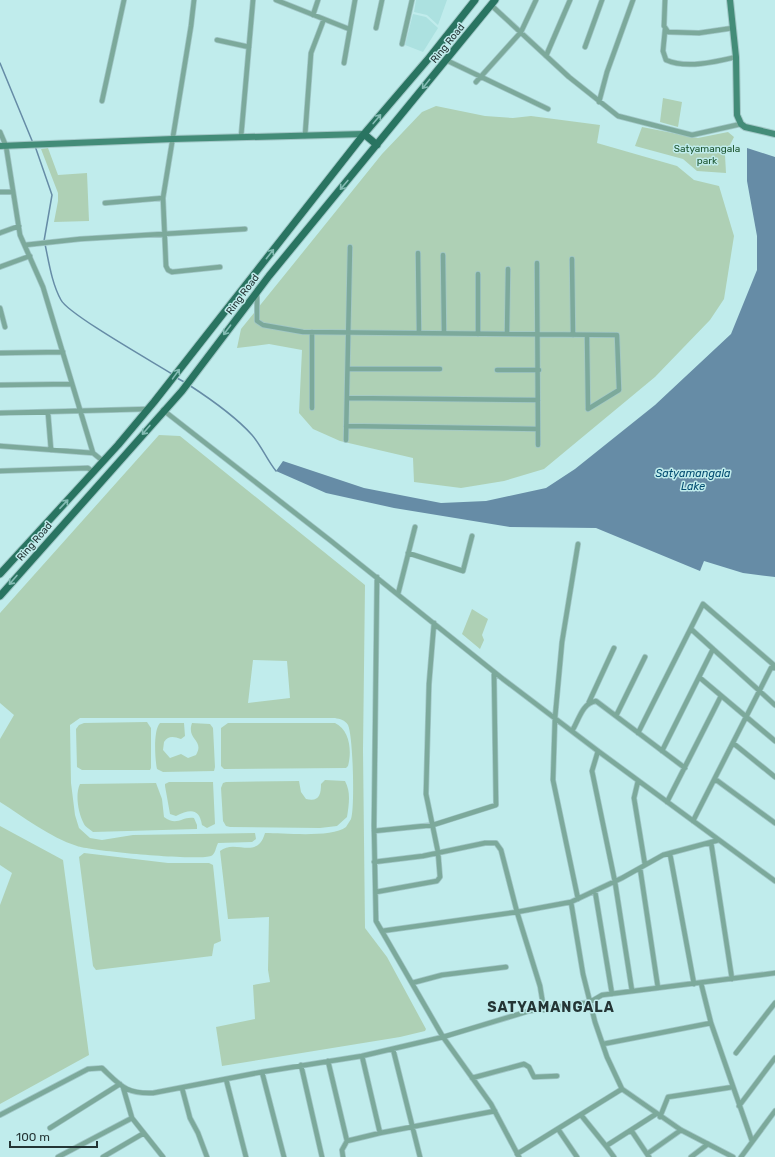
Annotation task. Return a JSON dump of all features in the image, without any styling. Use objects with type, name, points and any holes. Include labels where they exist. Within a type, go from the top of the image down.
[{"type":"main road","name":"Ring Road","points":[[0,574],[103,461],[154,402],[364,134],[475,0]]},
{"type":"main road","name":"Ring Road","points":[[0,596],[163,410],[182,391],[257,291],[446,60],[491,2]]},
{"type":"main road","points":[[364,134],[377,145]]},
{"type":"main road","points":[[154,402],[163,410]]},
{"type":"street","points":[[102,101],[124,0]]},
{"type":"street","points":[[194,0],[174,138],[163,198],[164,234],[168,270],[172,272],[220,267]]},
{"type":"street","points":[[241,137],[253,0]]},
{"type":"street","points":[[276,0],[349,29]]},
{"type":"street","points":[[313,15],[318,0]]},
{"type":"street","points":[[344,63],[354,0]]},
{"type":"street","points":[[376,28],[382,0]]},
{"type":"street","points":[[402,44],[412,0]]},
{"type":"street","points":[[476,82],[521,32],[536,0]]},
{"type":"street","points":[[546,56],[570,0]]},
{"type":"street","points":[[585,47],[602,0]]},
{"type":"street","points":[[599,102],[607,72],[632,0]]},
{"type":"street","points":[[665,0],[664,56],[666,60],[670,62],[690,64],[736,57]]},
{"type":"street","points":[[730,0],[736,57],[737,114],[741,124],[745,127],[775,134]]},
{"type":"street","points":[[491,2],[546,56],[599,102],[618,116],[692,135],[741,124]]},
{"type":"street","points":[[305,136],[311,53],[324,19]]},
{"type":"street","points":[[665,30],[668,32],[699,33],[733,28]]},
{"type":"street","points":[[217,40],[249,47]]},
{"type":"street","points":[[446,60],[548,109]]},
{"type":"street","points":[[0,132],[19,226],[25,245],[43,287],[93,453],[103,461]]},
{"type":"street","points":[[3,146],[40,143],[174,138],[364,134]]},
{"type":"street","points":[[0,192],[13,192]]},
{"type":"street","points":[[105,203],[163,198]]},
{"type":"street","points":[[0,233],[19,226]]},
{"type":"street","points":[[25,245],[245,229]]},
{"type":"street","points":[[346,440],[350,247]]},
{"type":"street","points":[[418,253],[419,333]]},
{"type":"street","points":[[443,255],[444,333]]},
{"type":"street","points":[[0,267],[30,256]]},
{"type":"street","points":[[572,259],[573,335]]},
{"type":"street","points":[[537,263],[538,445]]},
{"type":"street","points":[[508,269],[508,334]]},
{"type":"street","points":[[478,274],[478,334]]},
{"type":"street","points":[[257,291],[257,322],[263,325],[312,332],[617,335],[619,390],[588,409],[587,335]]},
{"type":"street","points":[[0,308],[5,327]]},
{"type":"street","points":[[312,332],[312,408]]},
{"type":"street","points":[[0,353],[63,352]]},
{"type":"street","points":[[348,369],[440,370]]},
{"type":"street","points":[[497,370],[538,370]]},
{"type":"street","points":[[0,385],[72,384]]},
{"type":"street","points":[[348,398],[538,400]]},
{"type":"street","points":[[0,413],[48,413],[148,409]]},
{"type":"street","points":[[163,410],[398,594],[494,672],[598,752],[775,881]]},
{"type":"street","points":[[48,413],[51,450]]},
{"type":"street","points":[[346,426],[538,429]]},
{"type":"street","points":[[0,446],[93,453]]},
{"type":"street","points":[[0,471],[88,468],[93,472]]},
{"type":"street","points":[[398,594],[415,527]]},
{"type":"street","points":[[408,553],[463,571],[472,536]]},
{"type":"street","points":[[578,544],[562,642],[555,718],[553,780],[578,899]]},
{"type":"street","points":[[377,578],[374,831],[376,921],[442,1037],[495,1111],[518,1155],[622,1089]]},
{"type":"street","points":[[638,733],[703,604],[775,666],[771,668],[693,821]]},
{"type":"street","points":[[376,892],[437,881],[440,877],[438,852],[426,794],[429,684],[434,623]]},
{"type":"street","points":[[691,629],[775,705]]},
{"type":"street","points":[[572,731],[585,706],[590,702],[614,648]]},
{"type":"street","points":[[662,751],[713,649]]},
{"type":"street","points":[[616,716],[645,657]]},
{"type":"street","points":[[374,831],[432,825],[493,807],[496,804],[494,672]]},
{"type":"street","points":[[699,677],[775,741]]},
{"type":"street","points":[[667,802],[721,696]]},
{"type":"street","points":[[590,702],[596,701],[684,768]]},
{"type":"street","points":[[733,743],[775,777]]},
{"type":"street","points":[[598,752],[592,771],[615,882],[632,991]]},
{"type":"street","points":[[715,779],[775,823]]},
{"type":"street","points":[[638,781],[634,798],[658,988]]},
{"type":"street","points":[[382,931],[517,912],[571,902],[670,854],[718,840]]},
{"type":"street","points":[[711,842],[732,979]]},
{"type":"street","points":[[374,862],[423,856],[485,843],[496,843],[501,850],[517,912],[540,986],[544,1010]]},
{"type":"street","points":[[670,854],[694,984]]},
{"type":"street","points":[[595,891],[612,994]]},
{"type":"street","points":[[571,902],[574,927],[590,1002],[603,1044],[622,1089],[681,1130],[733,1157]]},
{"type":"street","points":[[412,983],[442,975],[506,967]]},
{"type":"street","points":[[0,1115],[88,1069],[102,1068],[121,1086],[135,1093],[153,1093],[262,1072],[362,1056],[442,1037],[529,1012],[590,1002],[602,995],[775,973]]},
{"type":"street","points":[[701,983],[711,1023],[752,1141]]},
{"type":"street","points":[[736,1054],[775,1004]]},
{"type":"street","points":[[603,1044],[711,1023]]},
{"type":"street","points":[[393,1049],[420,1157]]},
{"type":"street","points":[[362,1056],[380,1133]]},
{"type":"street","points":[[740,1106],[775,1058]]},
{"type":"street","points":[[328,1061],[347,1141],[342,1150],[343,1157]]},
{"type":"street","points":[[472,1078],[524,1064],[529,1067],[534,1077],[557,1076]]},
{"type":"street","points":[[301,1066],[322,1157]]},
{"type":"street","points":[[262,1072],[284,1157]]},
{"type":"street","points":[[226,1079],[246,1157]]},
{"type":"street","points":[[121,1086],[132,1118],[163,1157]]},
{"type":"street","points":[[50,1128],[121,1086]]},
{"type":"street","points":[[182,1088],[190,1118],[198,1133],[207,1157]]},
{"type":"street","points":[[606,1146],[658,1115],[668,1097],[733,1088]]},
{"type":"street","points":[[347,1141],[380,1133],[495,1111]]},
{"type":"street","points":[[741,1157],[775,1112]]},
{"type":"street","points":[[581,1115],[614,1157]]},
{"type":"street","points":[[58,1157],[132,1118]]},
{"type":"street","points":[[558,1129],[577,1157]]},
{"type":"street","points":[[631,1130],[648,1156],[681,1130]]},
{"type":"street","points":[[103,1157],[144,1133]]},
{"type":"street","points":[[691,1157],[708,1144]]},
{"type":"shaded area","points":[[416,0],[447,0],[438,25],[427,15],[414,12]]},
{"type":"shaded area","points":[[413,14],[426,17],[438,28],[423,52],[405,45]]},
{"type":"green space","points":[[663,98],[682,102],[678,127],[660,122]]},
{"type":"green space","points":[[436,106],[485,116],[513,118],[531,116],[600,125],[597,143],[677,166],[694,180],[719,186],[734,236],[724,299],[710,320],[655,377],[544,469],[504,481],[461,488],[414,482],[413,458],[340,441],[313,429],[299,413],[302,350],[269,344],[237,348],[241,329],[382,154],[422,112]]},
{"type":"green space","name":"Satyamangala park","points":[[642,127],[698,138],[728,132],[734,137],[725,155],[726,173],[697,171],[683,159],[635,146]]},
{"type":"green space","points":[[48,148],[58,175],[87,173],[89,221],[54,222],[58,193],[41,149]]},
{"type":"green space","points":[[159,435],[180,436],[365,585],[363,750],[365,928],[387,957],[426,1029],[425,1031],[400,1037],[222,1066],[216,1027],[255,1019],[253,985],[270,982],[268,970],[269,917],[228,919],[220,851],[232,847],[251,848],[257,846],[265,833],[319,834],[330,833],[346,827],[351,819],[353,801],[352,756],[350,731],[348,725],[341,719],[335,718],[80,718],[70,725],[71,783],[75,815],[79,828],[90,838],[102,840],[133,835],[255,833],[256,839],[252,842],[218,843],[214,853],[211,856],[202,857],[145,855],[77,846],[47,832],[0,802],[0,739],[14,715],[0,703],[0,613]],"holes":[[[253,660],[287,661],[290,698],[248,703]]]},
{"type":"green space","points":[[472,609],[488,619],[482,635],[484,640],[480,649],[462,634]]},
{"type":"green space","points":[[147,722],[151,728],[150,770],[82,770],[77,767],[76,729],[79,725],[84,723]]},
{"type":"green space","points":[[160,723],[184,723],[185,736],[181,739],[170,737],[164,742],[163,750],[170,758],[181,754],[188,758],[196,755],[198,746],[191,733],[192,723],[210,724],[213,728],[214,771],[163,772],[157,769],[155,738]]},
{"type":"green space","points":[[228,723],[335,723],[344,731],[349,742],[350,754],[348,766],[346,768],[224,769],[221,766],[221,728]]},
{"type":"green space","points":[[325,780],[345,781],[347,785],[349,803],[347,817],[337,826],[320,828],[230,827],[226,826],[223,821],[221,788],[223,783],[299,781],[301,792],[306,799],[310,800],[318,797],[320,794],[321,784]]},
{"type":"green space","points":[[169,782],[213,782],[215,824],[207,828],[202,825],[201,819],[196,813],[189,811],[176,816],[170,814],[165,786],[165,784]]},
{"type":"green space","points":[[156,783],[162,799],[164,817],[172,821],[194,818],[197,829],[93,832],[82,820],[78,804],[78,788],[80,784]]},
{"type":"green space","points":[[0,826],[63,860],[89,1055],[0,1104],[0,905],[12,873],[0,865]]},
{"type":"green space","points":[[84,853],[168,863],[209,863],[213,865],[221,941],[214,944],[212,956],[96,970],[93,966],[79,857]]},
{"type":"water","name":"Satyamangala Lake","points":[[747,148],[775,157],[775,577],[743,573],[704,561],[700,571],[596,528],[510,527],[394,508],[326,493],[276,471],[283,461],[364,488],[441,503],[486,501],[546,488],[575,469],[655,405],[731,334],[757,270],[757,236],[747,181]]},
{"type":"waterway","points":[[0,63],[33,143]]},
{"type":"waterway","points":[[35,146],[52,195],[44,241]]},
{"type":"waterway","points":[[45,244],[55,287],[61,300],[67,307],[130,349],[172,374]]},
{"type":"waterway","points":[[177,378],[186,383]]},
{"type":"waterway","points":[[189,385],[222,408],[246,428],[276,471]]},
{"type":"district","name":"SATYAMANGALA","points":[[551,1007]]}]
